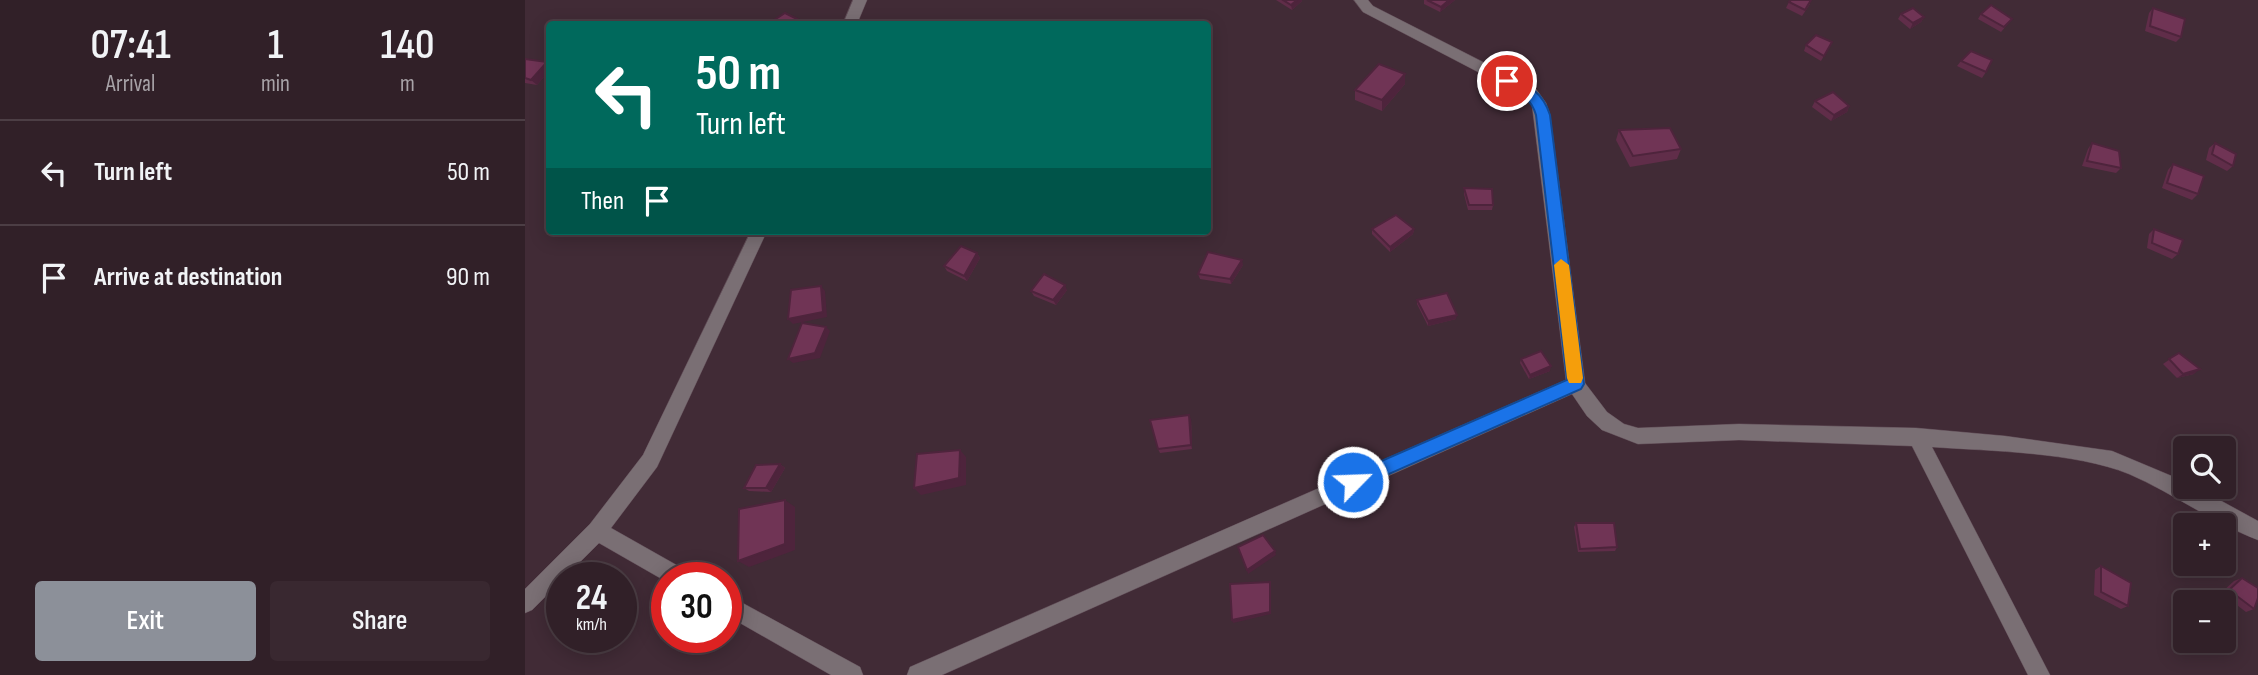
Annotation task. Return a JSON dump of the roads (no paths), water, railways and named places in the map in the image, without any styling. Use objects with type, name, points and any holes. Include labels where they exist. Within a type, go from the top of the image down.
[{"type":"street","points":[[851,21],[859,0]]},
{"type":"street","points":[[1361,0],[1367,9],[1531,93],[1539,103],[1576,384],[1589,410],[1615,428],[1637,436],[1723,432],[1916,436],[2097,456],[2145,474],[2258,531]]},
{"type":"street","points":[[525,603],[597,531],[650,461],[757,235]]},
{"type":"street","points":[[918,675],[1576,384]]},
{"type":"street","points":[[1916,436],[2039,675]]},
{"type":"street","points":[[597,531],[652,562]]},
{"type":"street","points":[[742,613],[852,675]]}]
